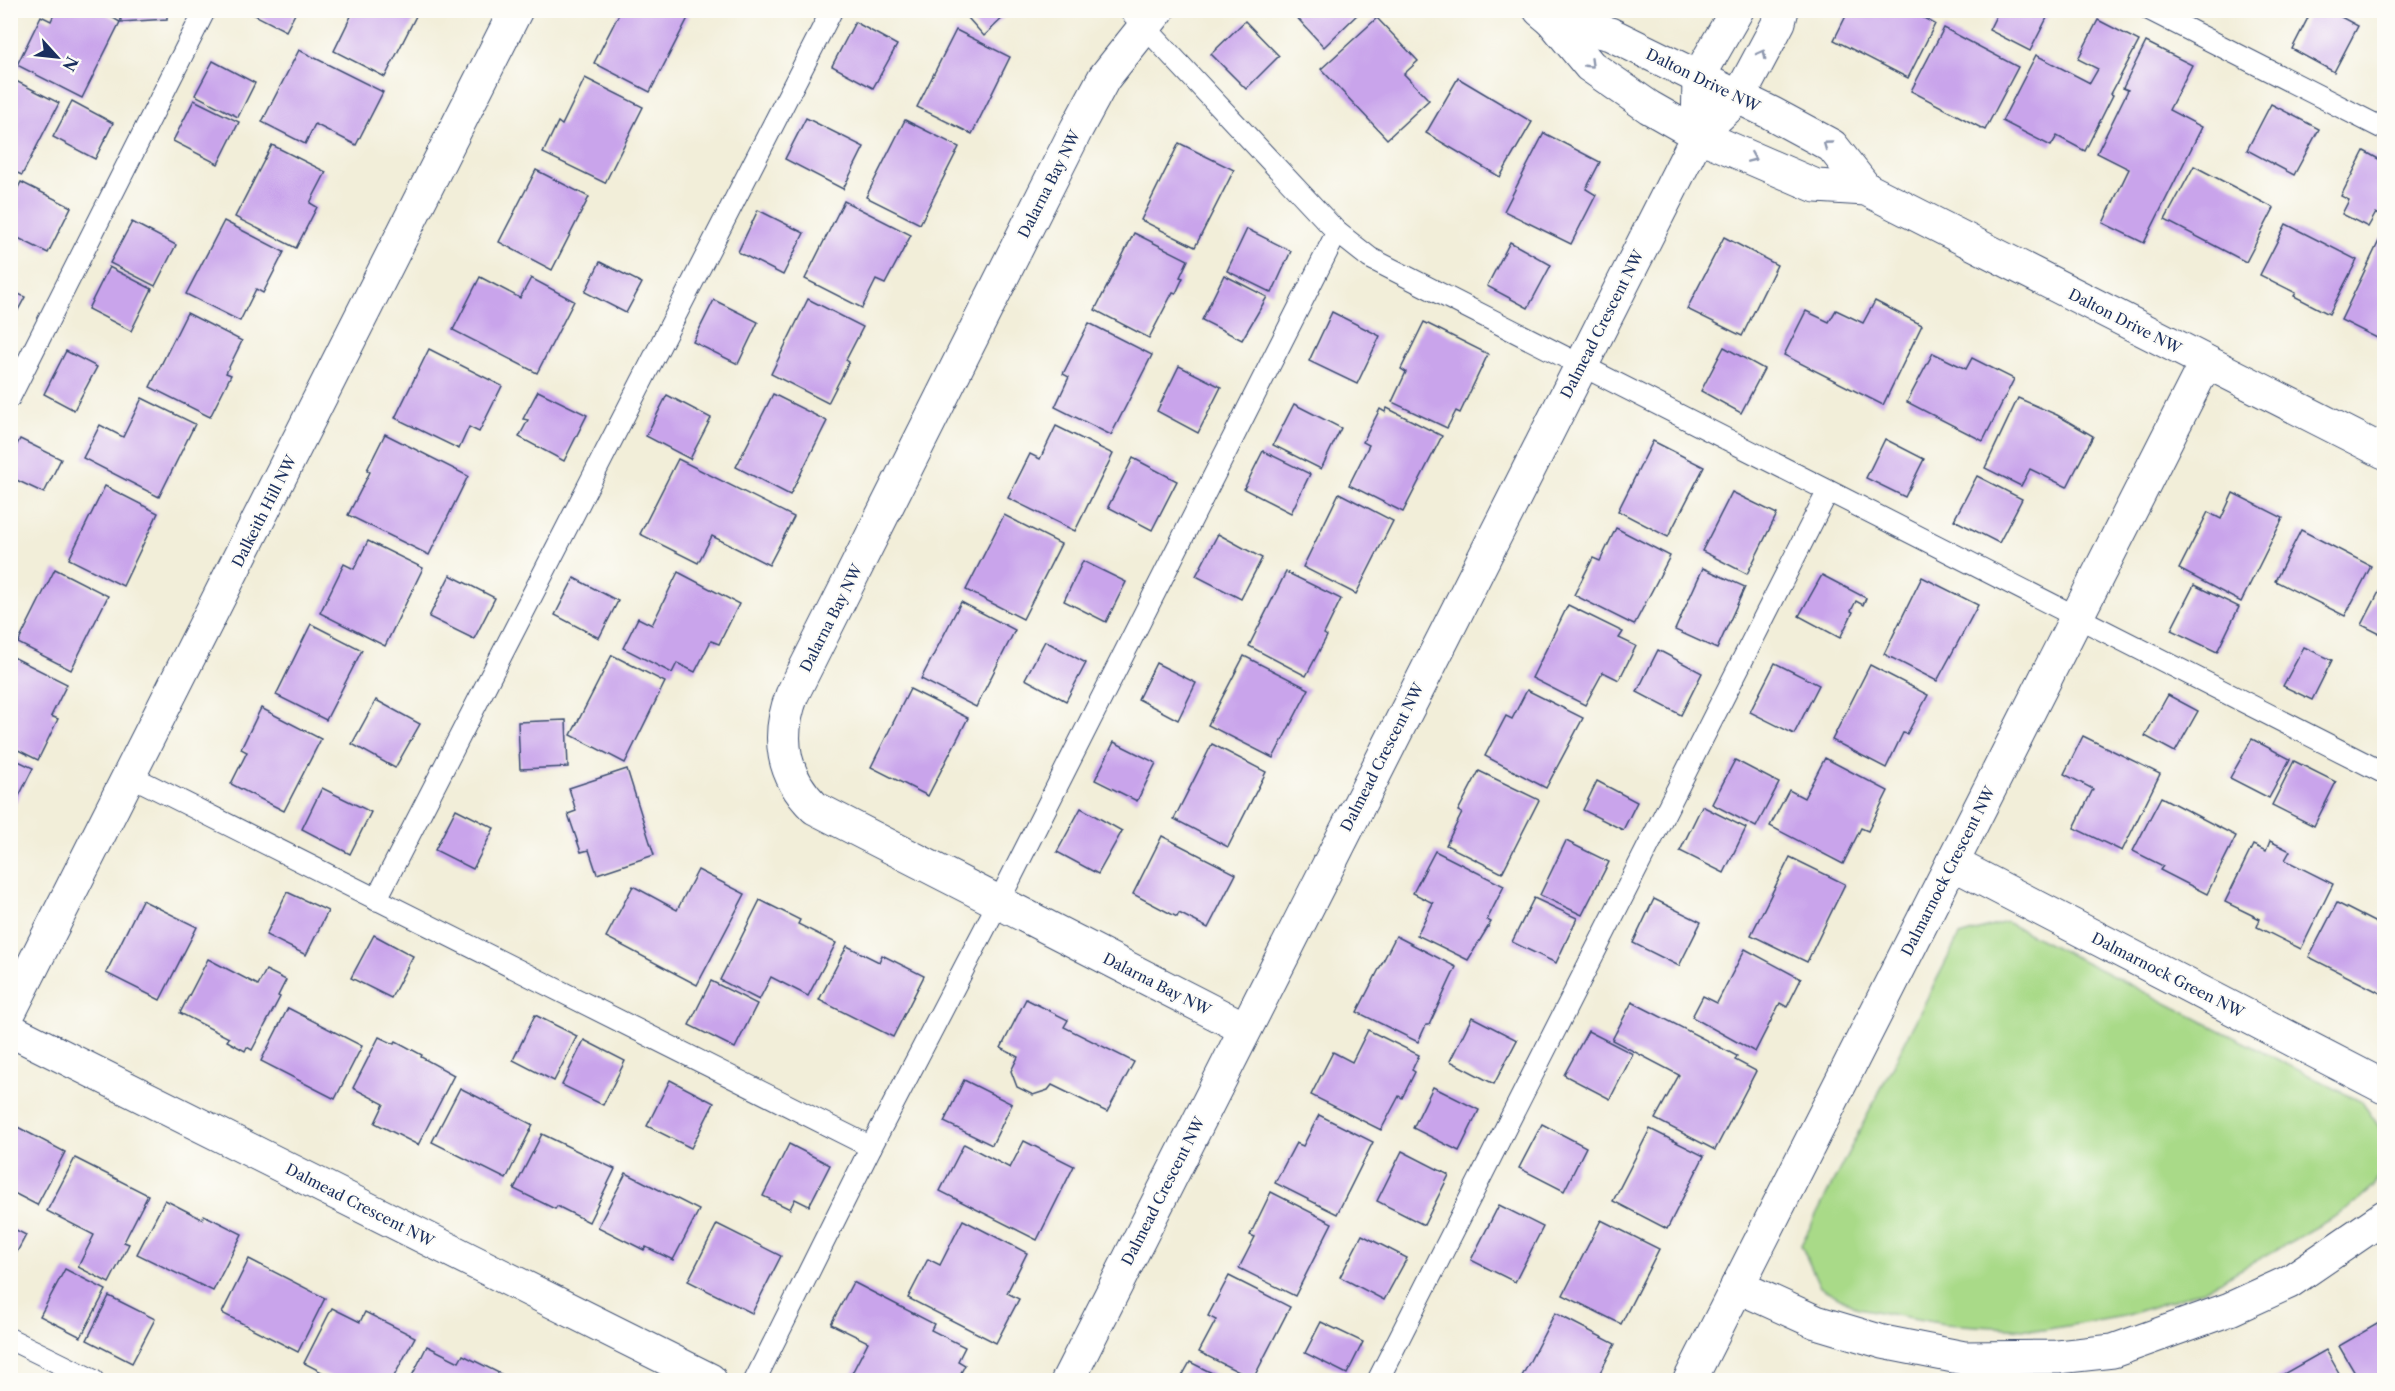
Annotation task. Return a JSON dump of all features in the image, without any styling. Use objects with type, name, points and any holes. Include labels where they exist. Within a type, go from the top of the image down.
[{"type":"street","name":"Dalkeith Hill NW","points":[[10,1011],[131,776],[516,10]]},
{"type":"street","points":[[1698,135],[1699,76],[1737,10]]},
{"type":"street","points":[[1698,135],[1739,97],[1779,22],[1782,10]]},
{"type":"street","name":"Dalton Drive NW","points":[[1546,15],[1610,34],[1699,76],[1832,146],[1866,189]]},
{"type":"street","name":"Dalton Drive NW","points":[[1546,15],[1590,66],[1649,108],[1698,135],[1816,186],[1866,189],[2385,452]]},
{"type":"street","name":"Dalarna Bay NW","points":[[1144,16],[1104,78],[1077,128],[792,695],[784,716],[784,744],[789,773],[801,795],[815,808],[1244,1028]]},
{"type":"street","name":"Dalmead Crescent NW","points":[[1068,1380],[1244,1028],[1698,135]]},
{"type":"street","name":"Dalmarnock Crescent NW","points":[[1690,1380],[2206,362]]},
{"type":"street","name":"Dalmarnock Green NW","points":[[1952,863],[2385,1087]]},
{"type":"street","name":"Dalmead Crescent NW","points":[[10,1030],[710,1380]]},
{"type":"street","points":[[1737,1286],[1816,1322],[1883,1342],[1964,1358],[2058,1357],[2113,1351],[2230,1309],[2289,1282],[2385,1217]]},
{"type":"lane","points":[[10,397],[205,10]]},
{"type":"lane","points":[[376,900],[832,10]]},
{"type":"lane","points":[[2150,10],[2385,129]]},
{"type":"lane","points":[[1144,16],[1337,232],[1370,258],[2385,772]]},
{"type":"lane","points":[[755,1380],[871,1147],[998,903],[1337,232]]},
{"type":"lane","points":[[1378,1380],[1828,491]]},
{"type":"lane","points":[[131,776],[871,1147]]},
{"type":"lane","points":[[10,1339],[93,1380]]},
{"type":"green space","points":[[2006,922],[2362,1102],[2380,1128],[2384,1161],[2375,1186],[2347,1210],[2204,1290],[2124,1316],[2043,1330],[1944,1324],[1858,1308],[1820,1287],[1801,1245],[1959,936]]},
{"type":"building","points":[[56,10],[99,10],[120,22],[82,98],[17,65],[41,16],[51,21]]},
{"type":"building","points":[[120,10],[167,10],[167,19],[121,22]]},
{"type":"building","points":[[245,10],[297,10],[286,31]]},
{"type":"building","points":[[354,10],[419,10],[385,77],[334,51]]},
{"type":"building","points":[[621,10],[679,10],[689,16],[650,92],[594,63]]},
{"type":"building","points":[[961,10],[1011,10],[984,36]]},
{"type":"building","points":[[1290,10],[1362,10],[1324,47]]},
{"type":"building","points":[[1849,10],[1909,10],[1935,24],[1908,78],[1834,40]]},
{"type":"building","points":[[1999,10],[2051,10],[2030,51],[1989,30]]},
{"type":"building","points":[[2312,10],[2328,10],[2358,26],[2334,72],[2292,49]]},
{"type":"building","points":[[1377,18],[1418,61],[1404,74],[1429,100],[1387,139],[1321,69]]},
{"type":"building","points":[[2098,20],[2139,41],[2085,151],[2057,136],[2051,146],[2002,121],[2036,55],[2090,83],[2098,69],[2078,59]]},
{"type":"building","points":[[1245,21],[1279,56],[1246,89],[1211,54]]},
{"type":"building","points":[[855,22],[897,45],[873,88],[832,66]]},
{"type":"building","points":[[1944,28],[2018,67],[1985,130],[1911,91]]},
{"type":"building","points":[[956,30],[1010,57],[972,134],[917,107]]},
{"type":"building","points":[[2146,42],[2192,65],[2169,110],[2202,127],[2144,243],[2103,223],[2129,169],[2097,153],[2128,90],[2123,88]]},
{"type":"building","points":[[299,50],[383,92],[356,145],[315,124],[305,144],[262,122]]},
{"type":"building","points":[[213,61],[255,83],[238,117],[195,95]]},
{"type":"building","points":[[10,78],[59,103],[22,175],[10,170]]},
{"type":"building","points":[[585,78],[643,107],[605,183],[543,153],[558,122],[562,125]]},
{"type":"building","points":[[1458,78],[1532,122],[1500,177],[1426,133]]},
{"type":"building","points":[[194,100],[239,122],[218,164],[173,141]]},
{"type":"building","points":[[72,101],[113,123],[95,159],[53,137]]},
{"type":"building","points":[[2271,104],[2319,129],[2294,175],[2247,150]]},
{"type":"building","points":[[806,118],[864,147],[843,189],[785,159]]},
{"type":"building","points":[[905,120],[959,147],[920,224],[866,197]]},
{"type":"building","points":[[1544,133],[1600,162],[1586,189],[1596,195],[1571,244],[1504,211]]},
{"type":"building","points":[[1179,143],[1234,170],[1195,247],[1141,220]]},
{"type":"building","points":[[272,145],[326,172],[310,203],[317,207],[296,248],[235,217]]},
{"type":"building","points":[[2364,151],[2384,162],[2384,215],[2383,217],[2376,213],[2368,227],[2342,214],[2349,200],[2341,196]]},
{"type":"building","points":[[2194,166],[2274,208],[2246,262],[2165,220]]},
{"type":"building","points":[[536,170],[589,197],[552,270],[499,242]]},
{"type":"building","points":[[21,182],[71,207],[48,253],[10,234],[10,203]]},
{"type":"building","points":[[844,201],[911,235],[885,284],[876,280],[862,308],[805,279]]},
{"type":"building","points":[[758,210],[804,233],[783,275],[738,252]]},
{"type":"building","points":[[224,221],[284,252],[263,293],[256,289],[240,321],[186,294]]},
{"type":"building","points":[[132,222],[176,245],[155,286],[110,263]]},
{"type":"building","points":[[2286,224],[2357,260],[2329,314],[2294,296],[2296,293],[2260,275]]},
{"type":"building","points":[[1247,229],[1291,251],[1272,293],[1227,271]]},
{"type":"building","points":[[1134,233],[1188,260],[1176,293],[1173,292],[1149,338],[1095,310]]},
{"type":"building","points":[[1724,237],[1777,265],[1742,336],[1687,309]]},
{"type":"building","points":[[2380,239],[2384,241],[2384,334],[2381,340],[2341,320]]},
{"type":"building","points":[[1510,242],[1551,265],[1528,308],[1487,286]]},
{"type":"building","points":[[600,262],[642,283],[626,313],[585,292]]},
{"type":"building","points":[[109,267],[152,289],[131,331],[88,309]]},
{"type":"building","points":[[1224,275],[1267,297],[1242,340],[1202,320]]},
{"type":"building","points":[[480,277],[520,298],[531,278],[574,301],[537,373],[453,330]]},
{"type":"building","points":[[10,290],[25,297],[10,325]]},
{"type":"building","points":[[808,299],[863,327],[846,360],[849,362],[828,403],[771,374]]},
{"type":"building","points":[[714,300],[758,322],[738,364],[693,342]]},
{"type":"building","points":[[1875,301],[1922,325],[1883,405],[1784,355],[1806,311],[1829,322],[1836,310],[1863,323]]},
{"type":"building","points":[[1332,312],[1380,336],[1357,384],[1309,361]]},
{"type":"building","points":[[187,313],[242,341],[226,373],[231,375],[210,417],[150,387]]},
{"type":"building","points":[[1424,322],[1488,354],[1460,413],[1456,411],[1447,428],[1392,402],[1406,372],[1401,369]]},
{"type":"building","points":[[1089,323],[1152,355],[1111,435],[1055,407],[1069,377],[1063,374]]},
{"type":"building","points":[[1724,347],[1764,369],[1741,413],[1701,391]]},
{"type":"building","points":[[429,349],[502,386],[479,432],[469,427],[459,449],[395,418]]},
{"type":"building","points":[[66,351],[97,367],[74,410],[44,394]]},
{"type":"building","points":[[1933,353],[1966,369],[1972,358],[2014,379],[1983,441],[1907,402]]},
{"type":"building","points":[[1179,366],[1221,387],[1198,433],[1157,411]]},
{"type":"building","points":[[538,391],[587,415],[564,461],[519,437],[528,420],[523,419]]},
{"type":"building","points":[[773,394],[827,421],[790,495],[736,467]]},
{"type":"building","points":[[667,395],[711,418],[690,459],[646,436]]},
{"type":"building","points":[[142,398],[195,424],[159,497],[83,458],[100,425],[123,437]]},
{"type":"building","points":[[2018,398],[2057,415],[2093,436],[2067,487],[2030,469],[2021,486],[1985,468]]},
{"type":"building","points":[[1294,404],[1341,428],[1321,469],[1273,445]]},
{"type":"building","points":[[1387,408],[1442,436],[1403,512],[1349,485],[1369,445],[1363,442],[1380,409],[1385,412]]},
{"type":"building","points":[[1056,426],[1113,454],[1075,531],[1008,498],[1030,454],[1040,459]]},
{"type":"building","points":[[385,434],[468,476],[429,555],[348,515],[370,472],[367,470]]},
{"type":"building","points":[[20,439],[61,459],[44,493],[10,477],[10,458]]},
{"type":"building","points":[[1885,439],[1924,459],[1905,497],[1866,478]]},
{"type":"building","points":[[1653,441],[1704,467],[1668,537],[1618,511]]},
{"type":"building","points":[[1263,451],[1310,474],[1291,513],[1244,489]]},
{"type":"building","points":[[1133,458],[1177,481],[1152,530],[1108,507]]},
{"type":"building","points":[[678,459],[794,517],[769,565],[712,536],[698,563],[640,534]]},
{"type":"building","points":[[1977,476],[2022,499],[1999,543],[1954,520]]},
{"type":"building","points":[[105,486],[158,513],[123,586],[69,559]]},
{"type":"building","points":[[1732,492],[1777,514],[1747,574],[1702,551]]},
{"type":"building","points":[[1339,493],[1393,521],[1356,594],[1303,567]]},
{"type":"building","points":[[2233,493],[2283,518],[2241,602],[2179,569],[2208,512],[2221,519]]},
{"type":"building","points":[[1004,515],[1061,544],[1023,619],[966,590]]},
{"type":"building","points":[[1616,528],[1670,556],[1634,625],[1574,595],[1593,558],[1600,561]]},
{"type":"building","points":[[2301,530],[2371,566],[2345,616],[2275,581]]},
{"type":"building","points":[[1218,534],[1262,558],[1241,599],[1196,576]]},
{"type":"building","points":[[368,541],[423,568],[385,646],[320,613],[344,564],[354,569]]},
{"type":"building","points":[[1083,561],[1126,582],[1106,622],[1064,601]]},
{"type":"building","points":[[1703,568],[1745,587],[1717,649],[1675,630]]},
{"type":"building","points":[[55,569],[108,596],[71,670],[18,643]]},
{"type":"building","points":[[678,572],[739,604],[719,644],[711,641],[695,672],[677,663],[672,673],[623,648],[638,618],[652,625]]},
{"type":"building","points":[[1286,572],[1341,599],[1324,634],[1327,636],[1306,676],[1249,646]]},
{"type":"building","points":[[450,575],[495,598],[474,639],[429,617]]},
{"type":"building","points":[[1822,575],[1866,598],[1863,605],[1856,601],[1840,638],[1799,616]]},
{"type":"building","points":[[1922,577],[1978,605],[1937,681],[1884,654]]},
{"type":"building","points":[[574,578],[618,601],[599,638],[555,615]]},
{"type":"building","points":[[2384,582],[2384,636],[2362,625]]},
{"type":"building","points":[[2194,585],[2239,607],[2217,652],[2171,630]]},
{"type":"building","points":[[961,602],[1015,630],[976,707],[921,679]]},
{"type":"building","points":[[1568,605],[1623,632],[1619,638],[1636,646],[1619,680],[1603,672],[1585,705],[1532,678]]},
{"type":"building","points":[[311,624],[362,650],[326,720],[276,695]]},
{"type":"building","points":[[1045,641],[1086,663],[1066,701],[1025,679]]},
{"type":"building","points":[[2304,647],[2332,660],[2312,700],[2283,686]]},
{"type":"building","points":[[1658,650],[1702,673],[1681,715],[1637,692]]},
{"type":"building","points":[[612,655],[665,682],[625,763],[571,735]]},
{"type":"building","points":[[1244,656],[1309,689],[1273,758],[1208,725]]},
{"type":"building","points":[[13,657],[67,684],[51,716],[58,719],[38,760],[10,746],[10,661]]},
{"type":"building","points":[[1156,663],[1196,683],[1178,720],[1138,699]]},
{"type":"building","points":[[1775,663],[1819,685],[1794,734],[1750,712]]},
{"type":"building","points":[[1870,665],[1928,695],[1907,734],[1903,733],[1886,768],[1832,740]]},
{"type":"building","points":[[910,689],[968,718],[928,796],[871,767]]},
{"type":"building","points":[[1527,690],[1583,718],[1546,788],[1485,756],[1506,716],[1512,719]]},
{"type":"building","points":[[2168,695],[2198,711],[2175,752],[2145,736]]},
{"type":"building","points":[[376,700],[420,724],[395,768],[352,744]]},
{"type":"building","points":[[261,708],[321,739],[284,811],[231,784],[247,752],[241,749]]},
{"type":"building","points":[[566,720],[568,767],[520,769],[518,722]]},
{"type":"building","points":[[2083,736],[2160,774],[2122,851],[2074,828],[2093,789],[2064,774]]},
{"type":"building","points":[[2252,739],[2290,759],[2269,798],[2230,778]]},
{"type":"building","points":[[1114,742],[1156,763],[1137,801],[1095,780]]},
{"type":"building","points":[[1212,744],[1266,772],[1228,847],[1174,819]]},
{"type":"building","points":[[10,757],[33,768],[12,810],[10,809]]},
{"type":"building","points":[[1825,758],[1888,791],[1868,831],[1861,828],[1843,864],[1770,826],[1789,790],[1804,798]]},
{"type":"building","points":[[1735,760],[1779,783],[1756,827],[1712,804]]},
{"type":"building","points":[[2294,761],[2336,782],[2314,826],[2272,805]]},
{"type":"building","points":[[627,769],[654,855],[597,874],[589,850],[581,852],[568,814],[576,811],[569,788]]},
{"type":"building","points":[[1479,771],[1539,800],[1502,873],[1446,845],[1462,813],[1458,811]]},
{"type":"building","points":[[1597,781],[1637,802],[1623,830],[1583,810]]},
{"type":"building","points":[[322,788],[371,812],[350,854],[302,829]]},
{"type":"building","points":[[2161,797],[2236,836],[2207,894],[2160,870],[2163,866],[2133,851]]},
{"type":"building","points":[[1702,806],[1746,828],[1724,873],[1680,851]]},
{"type":"building","points":[[1081,808],[1122,831],[1098,874],[1057,852]]},
{"type":"building","points":[[456,809],[494,828],[473,869],[435,850]]},
{"type":"building","points":[[1162,836],[1236,874],[1208,928],[1179,913],[1177,917],[1133,894]]},
{"type":"building","points":[[1566,841],[1609,862],[1582,915],[1540,895]]},
{"type":"building","points":[[2270,841],[2290,851],[2285,860],[2333,884],[2301,949],[2257,927],[2260,919],[2225,902],[2253,845],[2266,851]]},
{"type":"building","points":[[1435,851],[1504,886],[1487,920],[1491,922],[1468,960],[1417,935],[1433,903],[1413,893]]},
{"type":"building","points":[[1790,857],[1845,884],[1807,962],[1751,935]]},
{"type":"building","points":[[698,870],[745,894],[697,985],[606,937],[633,886],[677,910]]},
{"type":"building","points":[[287,892],[328,911],[306,955],[266,935]]},
{"type":"building","points":[[1534,898],[1577,918],[1556,963],[1512,942]]},
{"type":"building","points":[[1654,899],[1701,922],[1679,966],[1633,943]]},
{"type":"building","points":[[142,900],[197,927],[160,1000],[106,973]]},
{"type":"building","points":[[760,900],[800,920],[798,924],[836,943],[808,996],[771,977],[759,1000],[720,980]]},
{"type":"building","points":[[2337,903],[2384,927],[2384,995],[2309,957]]},
{"type":"building","points":[[374,935],[413,956],[391,998],[351,978]]},
{"type":"building","points":[[1396,936],[1456,967],[1429,1025],[1426,1025],[1418,1042],[1357,1012]]},
{"type":"building","points":[[847,946],[879,962],[882,955],[924,976],[893,1037],[819,1000]]},
{"type":"building","points":[[1745,949],[1801,979],[1787,1007],[1780,1003],[1755,1052],[1692,1017],[1703,996],[1717,1003]]},
{"type":"building","points":[[208,959],[258,985],[266,970],[286,980],[278,996],[280,997],[252,1050],[247,1047],[245,1051],[227,1041],[229,1038],[180,1013]]},
{"type":"building","points":[[711,981],[757,1004],[735,1048],[689,1025]]},
{"type":"building","points":[[1026,999],[1068,1020],[1064,1027],[1134,1062],[1107,1112],[1052,1085],[1048,1090],[1033,1095],[1017,1087],[1011,1071],[1018,1057],[1001,1048]]},
{"type":"building","points":[[1632,1002],[1737,1056],[1735,1060],[1756,1071],[1715,1150],[1655,1119],[1679,1075],[1612,1040]]},
{"type":"building","points":[[288,1008],[362,1046],[335,1099],[261,1061]]},
{"type":"building","points":[[535,1015],[577,1036],[554,1081],[513,1060]]},
{"type":"building","points":[[1472,1017],[1517,1040],[1494,1084],[1450,1061]]},
{"type":"building","points":[[1368,1030],[1419,1055],[1412,1070],[1415,1072],[1402,1098],[1399,1096],[1381,1130],[1311,1095],[1333,1052],[1352,1062]]},
{"type":"building","points":[[1588,1031],[1633,1054],[1610,1099],[1564,1075]]},
{"type":"building","points":[[379,1037],[394,1044],[396,1041],[454,1075],[418,1145],[375,1123],[384,1104],[353,1088]]},
{"type":"building","points":[[584,1040],[625,1061],[603,1105],[562,1085]]},
{"type":"building","points":[[670,1080],[714,1103],[691,1148],[647,1126]]},
{"type":"building","points":[[964,1080],[1012,1104],[992,1145],[944,1122]]},
{"type":"building","points":[[1433,1087],[1479,1110],[1459,1151],[1413,1128]]},
{"type":"building","points":[[460,1088],[533,1125],[506,1179],[432,1142]]},
{"type":"building","points":[[1319,1115],[1373,1142],[1337,1214],[1275,1183],[1296,1143],[1303,1146]]},
{"type":"building","points":[[10,1123],[65,1152],[37,1205],[10,1191]]},
{"type":"building","points":[[1542,1124],[1586,1147],[1564,1191],[1519,1168]]},
{"type":"building","points":[[1650,1129],[1704,1156],[1667,1229],[1613,1201]]},
{"type":"building","points":[[542,1134],[615,1169],[589,1222],[514,1189]]},
{"type":"building","points":[[1024,1141],[1074,1166],[1037,1240],[940,1191],[964,1144],[1010,1168]]},
{"type":"building","points":[[789,1144],[830,1165],[809,1206],[795,1199],[790,1209],[763,1196]]},
{"type":"building","points":[[1402,1151],[1449,1175],[1424,1225],[1377,1201]]},
{"type":"building","points":[[75,1158],[148,1195],[124,1242],[129,1244],[109,1283],[78,1267],[94,1235],[47,1211]]},
{"type":"building","points":[[626,1173],[699,1210],[673,1260],[646,1247],[644,1250],[598,1227]]},
{"type":"building","points":[[1271,1192],[1332,1223],[1295,1296],[1239,1268],[1255,1237],[1250,1235]]},
{"type":"building","points":[[165,1200],[202,1219],[204,1215],[242,1234],[213,1291],[137,1254]]},
{"type":"building","points":[[1499,1205],[1543,1227],[1515,1282],[1471,1260]]},
{"type":"building","points":[[963,1220],[1027,1253],[1007,1293],[1019,1299],[996,1343],[908,1298],[928,1259],[940,1265]]},
{"type":"building","points":[[1601,1220],[1659,1249],[1621,1324],[1563,1295]]},
{"type":"building","points":[[717,1224],[781,1256],[752,1313],[688,1281]]},
{"type":"building","points":[[10,1227],[26,1235],[10,1265]]},
{"type":"building","points":[[1362,1235],[1407,1258],[1384,1300],[1340,1277]]},
{"type":"building","points":[[249,1259],[325,1298],[298,1352],[222,1313]]},
{"type":"building","points":[[65,1269],[106,1290],[81,1337],[40,1316]]},
{"type":"building","points":[[1229,1276],[1290,1307],[1253,1379],[1199,1352],[1216,1320],[1208,1316]]},
{"type":"building","points":[[853,1282],[934,1324],[931,1330],[965,1347],[958,1361],[965,1365],[957,1380],[853,1380],[854,1378],[850,1377],[868,1342],[831,1324]]},
{"type":"building","points":[[109,1296],[155,1319],[132,1363],[87,1340]]},
{"type":"building","points":[[332,1308],[360,1322],[365,1312],[415,1337],[392,1380],[337,1380],[304,1363]]},
{"type":"building","points":[[1555,1313],[1615,1344],[1596,1380],[1520,1380]]},
{"type":"building","points":[[2384,1320],[2384,1380],[2359,1380],[2339,1346]]},
{"type":"building","points":[[1321,1322],[1363,1342],[1347,1374],[1305,1353]]},
{"type":"building","points":[[427,1346],[459,1362],[463,1355],[503,1375],[500,1380],[410,1380]]},
{"type":"building","points":[[2326,1350],[2343,1380],[2273,1380]]},
{"type":"building","points":[[1190,1362],[1226,1380],[1180,1380]]}]
